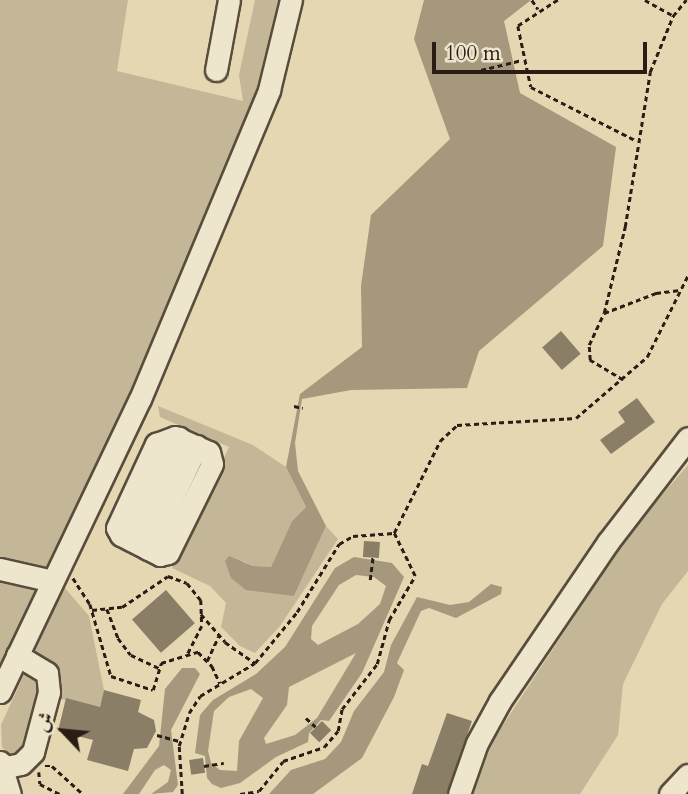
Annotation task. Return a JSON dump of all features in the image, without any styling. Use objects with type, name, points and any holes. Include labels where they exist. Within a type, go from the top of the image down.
[{"type":"street","points":[[216,70],[229,0]]},
{"type":"street","points":[[0,692],[111,461],[268,90],[291,0]]},
{"type":"street","points":[[459,794],[477,743],[500,701],[608,542],[688,438]]},
{"type":"street","points":[[159,441],[188,442],[209,452],[212,464],[168,553],[140,544],[117,528],[142,476],[159,441]]},
{"type":"street","points":[[140,544],[188,442]]},
{"type":"street","points":[[111,461],[142,476]]},
{"type":"street","points":[[0,569],[53,581]]},
{"type":"street","points":[[10,794],[1,765],[21,764],[33,752],[48,692],[47,673],[17,655]]},
{"type":"street","points":[[670,794],[688,775]]},
{"type":"path","points":[[532,0],[539,10]]},
{"type":"path","points":[[558,0],[518,26],[522,60],[531,88],[636,141]]},
{"type":"path","points":[[645,0],[673,16]]},
{"type":"path","points":[[623,380],[590,360],[589,345],[604,313],[625,227],[636,141],[650,72],[673,16],[687,1]]},
{"type":"path","points":[[481,70],[522,60]]},
{"type":"path","points":[[394,533],[440,441],[457,425],[576,418],[623,380],[646,357],[688,275]]},
{"type":"path","points":[[604,313],[656,293],[681,290]]},
{"type":"path","points":[[294,407],[303,408]]},
{"type":"path","points":[[181,794],[180,741],[200,696],[255,663],[297,612],[339,544],[353,537],[394,533]]},
{"type":"path","points":[[240,794],[259,791],[283,761],[324,747],[338,731],[342,709],[377,664],[389,621],[415,576],[394,533]]},
{"type":"path","points":[[370,580],[373,557]]},
{"type":"path","points":[[92,610],[135,601],[168,576],[187,583],[201,600],[202,626],[188,654]]},
{"type":"path","points":[[53,581],[73,578],[92,610],[111,676],[153,690],[161,663],[198,652],[207,661],[220,684]]},
{"type":"path","points":[[107,609],[118,638],[131,655],[160,668]]},
{"type":"path","points":[[201,614],[219,635],[255,663]]},
{"type":"path","points":[[207,661],[219,635]]},
{"type":"path","points":[[306,718],[316,727]]},
{"type":"path","points":[[157,736],[180,741]]},
{"type":"path","points":[[204,766],[224,763]]},
{"type":"path","points":[[60,794],[40,784],[37,775],[41,766],[52,766],[83,794]]},
{"type":"shaded area","points":[[0,0],[128,0],[117,71],[243,101],[239,75],[255,0],[283,0],[265,82],[108,443],[0,665]]},
{"type":"shaded area","points":[[424,0],[531,0],[504,21],[520,93],[616,147],[603,246],[479,351],[467,388],[351,390],[302,399],[295,443],[298,471],[326,526],[294,596],[246,590],[231,578],[225,561],[229,556],[253,566],[271,567],[292,521],[306,507],[286,467],[300,394],[362,347],[361,286],[371,215],[450,139],[414,39]]},
{"type":"shaded area","points":[[158,406],[253,445],[286,467],[306,507],[292,521],[271,567],[253,566],[239,559],[294,596],[326,526],[338,539],[280,626],[255,653],[240,646],[221,627],[226,603],[210,586],[172,568],[229,447],[160,417]]},
{"type":"shaded area","points":[[688,465],[688,571],[662,604],[623,684],[618,735],[580,794],[469,794],[495,737],[633,528]]},
{"type":"shaded area","points":[[354,557],[392,563],[404,577],[362,673],[329,721],[321,720],[309,733],[308,742],[276,757],[240,783],[221,788],[212,784],[207,778],[205,756],[195,753],[200,715],[213,700],[256,674],[285,647],[335,568]],"holes":[[[356,575],[374,577],[386,586],[380,604],[358,624],[318,645],[311,639],[312,626],[339,585]],[[356,653],[317,718],[295,735],[266,744],[264,738],[287,705],[289,687]],[[251,689],[263,698],[239,741],[237,771],[220,770],[211,763],[208,751],[214,711],[229,697]]]},
{"type":"shaded area","points":[[491,584],[502,587],[501,594],[456,618],[429,608],[421,611],[397,663],[404,670],[394,697],[362,758],[313,794],[269,794],[291,770],[325,759],[341,742],[354,711],[384,672],[391,645],[417,597],[450,605],[469,602]]},
{"type":"shaded area","points":[[64,587],[89,616],[104,690],[100,707],[40,695],[25,752],[12,758],[2,747],[1,725]]},
{"type":"shaded area","points":[[182,668],[195,668],[200,674],[171,730],[178,785],[173,792],[151,794],[168,782],[171,770],[164,765],[155,770],[139,794],[123,794],[159,746],[165,689]]},
{"type":"building","points":[[561,331],[581,354],[562,370],[542,347]]},
{"type":"building","points":[[637,398],[655,422],[611,454],[600,440],[625,422],[618,412]]},
{"type":"building","points":[[364,541],[380,542],[379,558],[363,557]]},
{"type":"building","points":[[166,590],[195,623],[161,653],[132,620]]},
{"type":"building","points":[[104,690],[141,700],[138,712],[154,720],[156,731],[147,748],[134,749],[128,771],[87,760],[93,740],[58,731],[66,698],[100,707]]},
{"type":"building","points":[[447,713],[472,721],[447,794],[412,794],[422,764],[428,766]]},
{"type":"building","points":[[322,721],[331,730],[319,742],[310,733]]},
{"type":"building","points":[[203,758],[205,773],[191,775],[189,760]]}]
